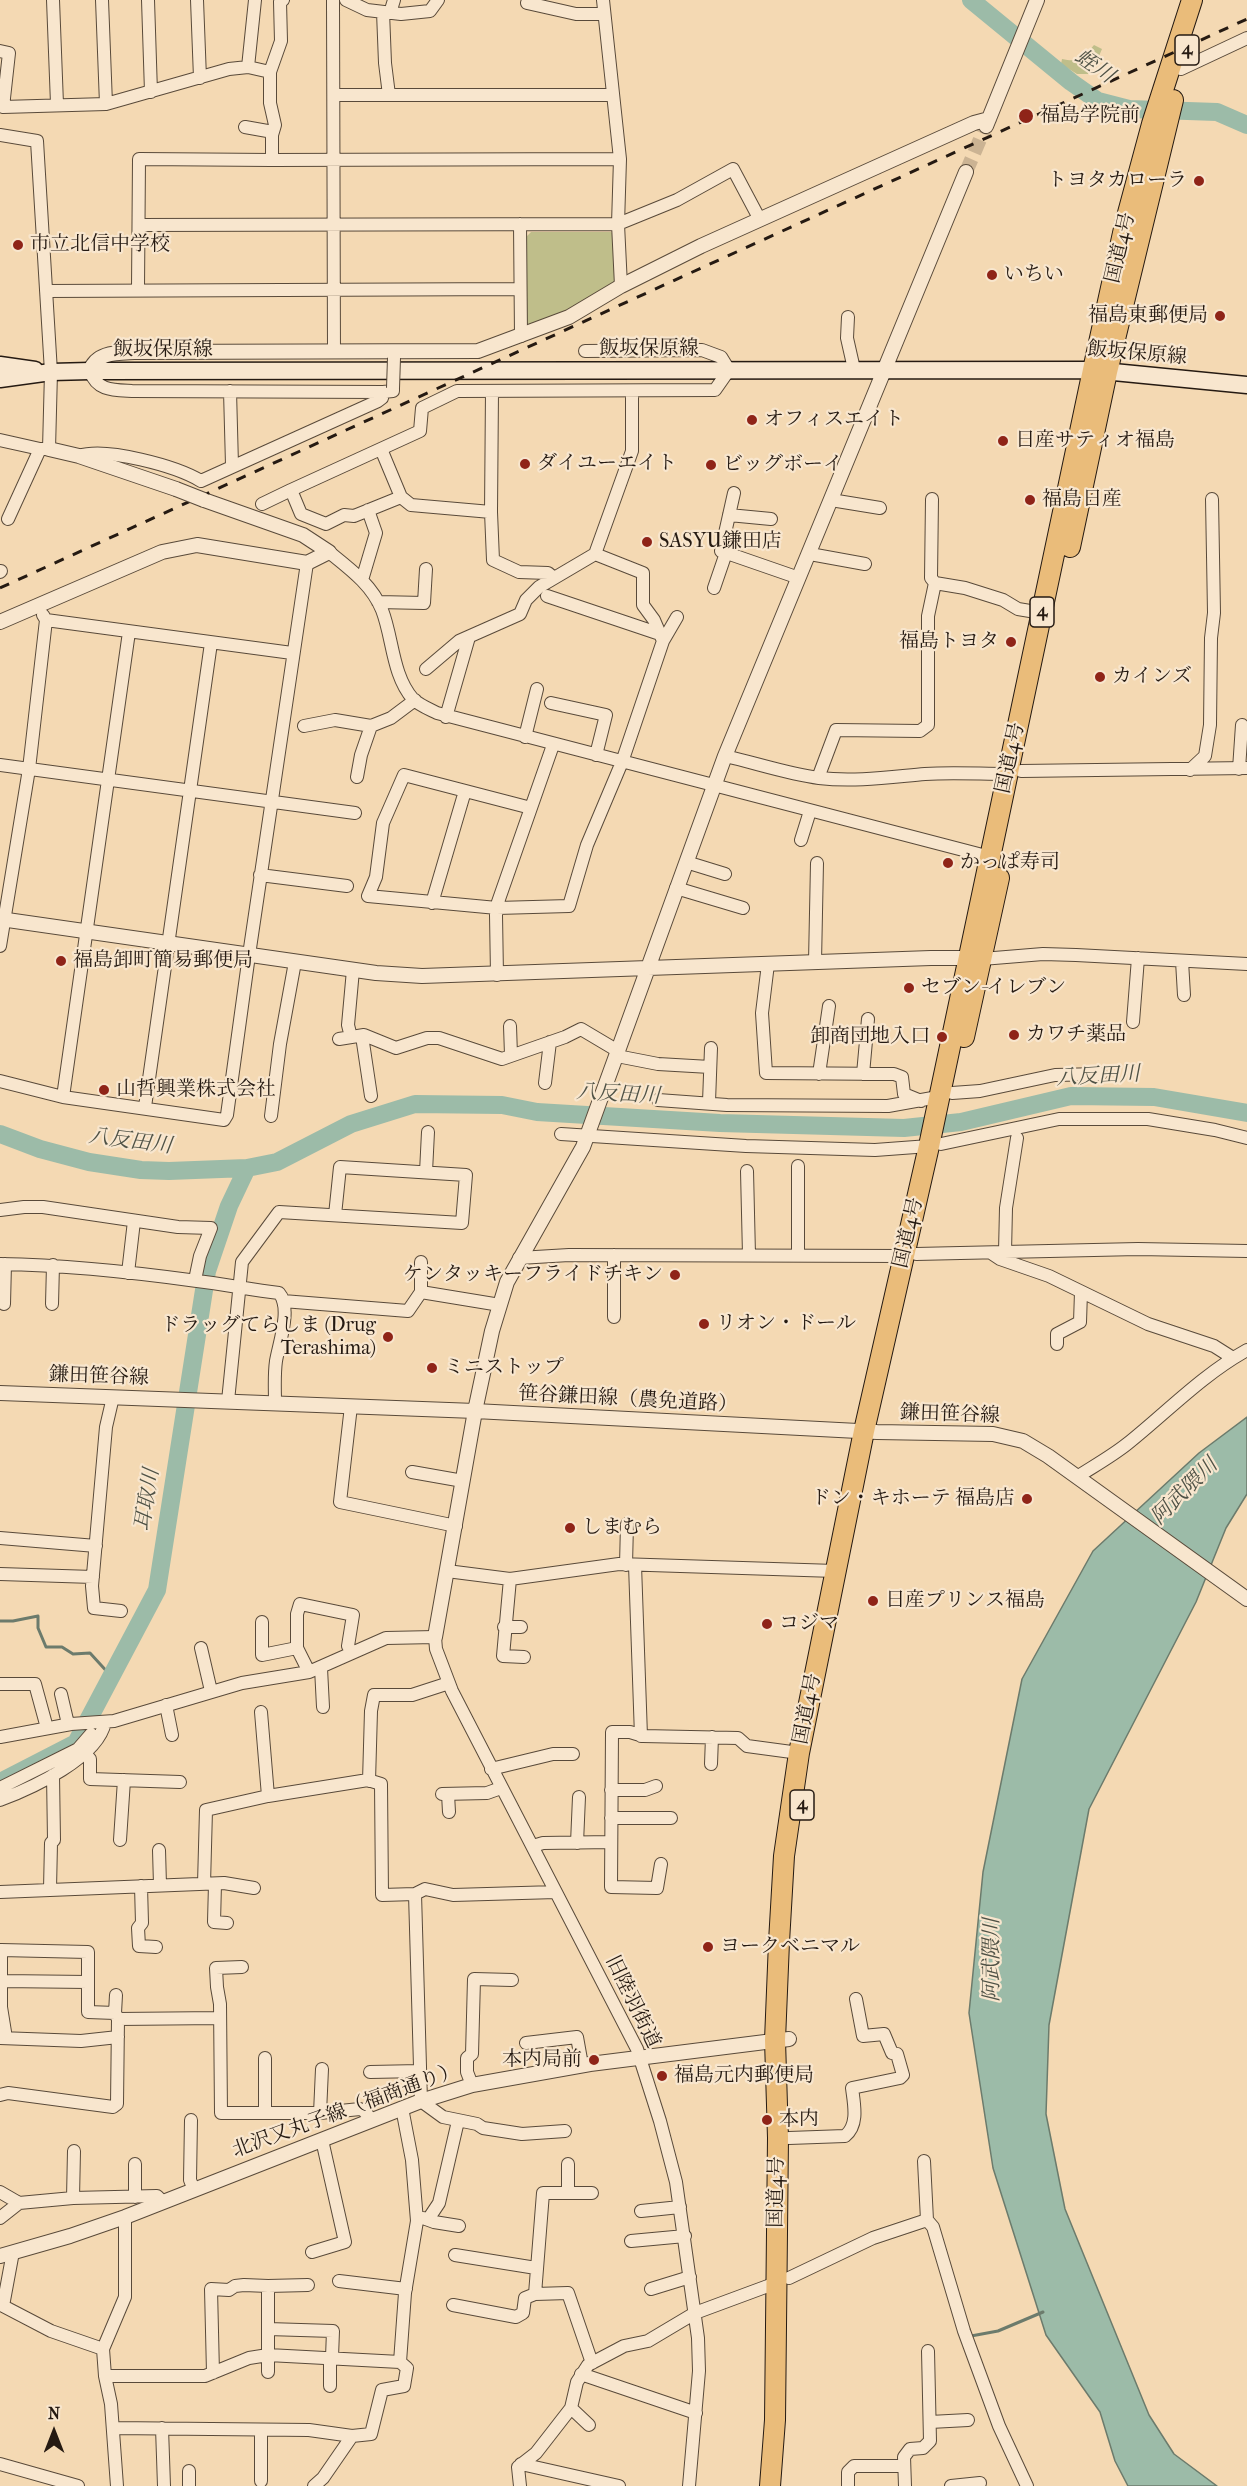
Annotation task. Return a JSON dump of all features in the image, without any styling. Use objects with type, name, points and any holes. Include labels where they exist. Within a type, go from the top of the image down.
[{"type":"highway","name":"国道4号","points":[[770,2486],[789,2138],[782,2039],[793,1882],[809,1756],[871,1432],[935,1142],[940,1098],[974,958],[1100,371],[1125,224],[1158,127],[1192,0]]},
{"type":"highway","name":"国道4号","points":[[1166,100],[1181,69],[1204,0]]},
{"type":"highway","name":"国道4号","points":[[974,958],[990,857],[1014,772],[1042,614],[1100,371]]},
{"type":"highway","name":"国道4号","points":[[782,2486],[788,2389],[778,2138],[782,2039],[784,1856],[799,1753],[835,1571],[871,1432]]},
{"type":"main road","name":"飯坂保原線","points":[[0,365],[51,372]]},
{"type":"main road","name":"飯坂保原線","points":[[0,379],[51,372],[90,371],[883,369],[1100,371],[1247,385]]},
{"type":"street","points":[[53,0],[57,104]]},
{"type":"street","points":[[102,0],[106,104]]},
{"type":"street","points":[[148,0],[151,92]]},
{"type":"street","points":[[197,0],[200,78]]},
{"type":"street","points":[[248,67],[255,0]]},
{"type":"street","points":[[272,160],[275,125],[270,103],[270,72],[281,41],[279,11],[280,2],[283,0]]},
{"type":"street","points":[[333,0],[334,352]]},
{"type":"street","points":[[346,0],[367,10],[417,14],[429,10],[438,0]]},
{"type":"street","points":[[389,95],[384,63],[387,13],[394,0]]},
{"type":"street","points":[[603,0],[620,159],[618,224],[621,285]]},
{"type":"street","points":[[388,390],[109,389],[98,385],[90,371],[97,360],[120,352],[334,352],[394,355],[478,351],[521,336],[569,316],[621,285],[759,218],[974,123],[987,124],[1037,0]]},
{"type":"street","points":[[527,4],[576,14],[603,14]]},
{"type":"street","points":[[1181,69],[1247,38]]},
{"type":"street","points":[[0,51],[9,52],[3,106],[106,104],[229,69],[248,67],[270,72]]},
{"type":"street","points":[[334,95],[612,95]]},
{"type":"street","points":[[245,127],[273,132]]},
{"type":"street","points":[[0,135],[37,141],[51,372],[44,449],[8,519]]},
{"type":"street","points":[[138,288],[139,159],[620,159]]},
{"type":"street","points":[[139,225],[618,224],[677,200],[733,169],[759,218]]},
{"type":"street","points":[[0,1737],[69,1724],[100,1722],[243,1683],[315,1670],[386,1638],[435,1636],[475,1412],[492,1331],[507,1282],[587,1135],[725,756],[966,172]]},
{"type":"street","points":[[520,224],[521,336]]},
{"type":"street","points":[[46,291],[138,288],[520,289]]},
{"type":"street","points":[[848,317],[847,338],[854,369]]},
{"type":"street","points":[[262,504],[420,431],[422,408],[457,391],[715,390],[729,369],[721,357],[702,350],[585,351]]},
{"type":"street","points":[[79,456],[93,453],[138,459],[188,473],[201,481],[378,400],[388,390],[394,355]]},
{"type":"street","points":[[426,669],[450,647],[520,614],[526,600],[539,587],[594,554],[632,451],[632,390]]},
{"type":"street","points":[[230,391],[232,465]]},
{"type":"street","points":[[492,391],[493,560],[519,572],[548,573],[554,578]]},
{"type":"street","points":[[0,440],[79,456],[303,535],[329,552],[362,580],[378,602],[401,676],[415,700],[446,717],[990,857]]},
{"type":"street","points":[[381,448],[401,497],[411,505],[491,512]]},
{"type":"street","points":[[291,490],[301,514],[326,524],[344,515],[354,516],[401,497]]},
{"type":"street","points":[[734,493],[721,551],[799,578]]},
{"type":"street","points":[[932,499],[931,578],[935,583],[965,588],[1004,600],[1018,609],[1042,614]]},
{"type":"street","points":[[1190,770],[1205,756],[1210,725],[1211,638],[1214,613],[1212,499]]},
{"type":"street","points":[[831,500],[880,508]]},
{"type":"street","points":[[362,580],[376,533],[368,510]]},
{"type":"street","points":[[729,515],[771,519]]},
{"type":"street","points":[[0,622],[162,552],[186,545],[208,546],[307,563],[329,552]]},
{"type":"street","points":[[714,588],[726,553]]},
{"type":"street","points":[[594,554],[643,573],[643,605],[662,638]]},
{"type":"street","points":[[810,554],[865,564]]},
{"type":"street","points":[[0,1081],[63,1097],[224,1120],[228,1115],[260,875],[307,563]]},
{"type":"street","points":[[378,602],[424,603],[426,569]]},
{"type":"street","points":[[818,778],[836,730],[920,731],[928,725],[928,616],[935,583]]},
{"type":"street","points":[[547,596],[662,638]]},
{"type":"street","points":[[0,946],[2,919],[29,769],[46,620],[36,606]]},
{"type":"street","points":[[531,808],[404,775],[383,824],[376,877],[368,896],[497,908],[569,906],[587,845],[622,762],[662,638],[677,617]]},
{"type":"street","points":[[46,620],[292,653]]},
{"type":"street","points":[[63,1097],[129,632]]},
{"type":"street","points":[[446,717],[469,637]]},
{"type":"street","points":[[145,1107],[211,643]]},
{"type":"street","points":[[525,737],[537,689]]},
{"type":"street","points":[[304,726],[335,720],[371,726],[391,718],[415,700]]},
{"type":"street","points":[[551,703],[606,715],[596,755]]},
{"type":"street","points":[[725,756],[818,778],[851,780],[891,779],[925,774],[1243,768],[1242,725]]},
{"type":"street","points":[[357,777],[361,755],[371,726]]},
{"type":"street","points":[[497,975],[497,908],[553,745]]},
{"type":"street","points":[[0,765],[354,813]]},
{"type":"street","points":[[432,903],[465,790]]},
{"type":"street","points":[[801,840],[810,811]]},
{"type":"street","points":[[686,862],[725,874]]},
{"type":"street","points":[[815,962],[817,863]]},
{"type":"street","points":[[260,875],[346,886]]},
{"type":"street","points":[[676,888],[743,908]]},
{"type":"street","points":[[2,919],[353,970],[422,976],[1043,954],[1247,964]]},
{"type":"street","points":[[1133,1022],[1138,958]]},
{"type":"street","points":[[1182,961],[1184,994]]},
{"type":"street","points":[[271,1116],[280,1044],[295,962]]},
{"type":"street","points":[[768,964],[762,1013],[766,1073],[894,1074],[902,1077],[904,1094],[940,1098]]},
{"type":"street","points":[[353,970],[348,1025],[357,1036],[371,1096]]},
{"type":"street","points":[[819,1074],[829,1006]]},
{"type":"street","points":[[862,1074],[868,1019]]},
{"type":"street","points":[[510,1026],[511,1055]]},
{"type":"street","points":[[339,1040],[357,1036],[372,1037],[396,1048],[427,1038],[439,1038],[502,1059],[581,1029],[618,1053],[658,1064],[710,1067]]},
{"type":"street","points":[[544,1083],[550,1042]]},
{"type":"street","points":[[709,1102],[711,1048]]},
{"type":"street","points":[[658,1100],[888,1106],[980,1091],[1055,1075],[1101,1074]]},
{"type":"street","points":[[561,1134],[735,1146],[875,1150],[935,1142],[1059,1119],[1148,1119],[1215,1130],[1247,1138]]},
{"type":"street","points":[[426,1172],[429,1132]]},
{"type":"street","points":[[1005,1252],[1006,1202],[1017,1138]]},
{"type":"street","points":[[798,1166],[798,1255]]},
{"type":"street","points":[[228,1401],[243,1262],[247,1253],[279,1212],[462,1223],[466,1175],[340,1167],[335,1215]]},
{"type":"street","points":[[747,1171],[750,1255]]},
{"type":"street","points":[[0,1210],[24,1207],[43,1208],[178,1227],[211,1228],[200,1256],[202,1281]]},
{"type":"street","points":[[128,1273],[134,1221]]},
{"type":"street","points":[[519,1258],[614,1255],[910,1255],[1138,1249],[1247,1251]]},
{"type":"street","points":[[990,1253],[1000,1259],[1049,1276],[1148,1324],[1214,1346],[1233,1358]]},
{"type":"street","points":[[614,1255],[614,1317]]},
{"type":"street","points":[[283,1301],[408,1311],[421,1292],[421,1262]]},
{"type":"street","points":[[3,1304],[2,1264],[53,1265],[202,1281],[279,1293],[283,1301],[283,1331],[274,1382],[275,1403]]},
{"type":"street","points":[[52,1304],[53,1265]]},
{"type":"street","points":[[421,1292],[500,1305]]},
{"type":"street","points":[[1057,1344],[1057,1334],[1080,1322],[1081,1292]]},
{"type":"street","points":[[1079,1478],[1127,1445],[1168,1407],[1247,1350]]},
{"type":"street","name":"鎌田笹谷線","points":[[0,1393],[196,1400]]},
{"type":"street","points":[[113,1397],[106,1427],[93,1577],[93,1608],[121,1611]]},
{"type":"street","name":"笹谷鎌田線（農免道路）","points":[[196,1400],[871,1432]]},
{"type":"street","points":[[351,1406],[340,1502],[456,1526]]},
{"type":"street","name":"鎌田笹谷線","points":[[871,1432],[973,1433],[1008,1437],[1036,1448],[1247,1599]]},
{"type":"street","points":[[412,1472],[464,1481]]},
{"type":"street","points":[[627,1524],[641,1736]]},
{"type":"street","points":[[0,1538],[96,1546]]},
{"type":"street","points":[[447,1571],[510,1578],[630,1565],[835,1571]]},
{"type":"street","points":[[0,1574],[93,1577]]},
{"type":"street","points":[[510,1578],[503,1656],[524,1657]]},
{"type":"street","points":[[323,1707],[315,1670],[297,1648],[297,1614],[300,1604],[354,1615],[348,1646],[352,1653]]},
{"type":"street","points":[[262,1622],[262,1655],[297,1648]]},
{"type":"street","points":[[504,1627],[521,1627]]},
{"type":"street","name":"旧陸羽街道","points":[[435,1636],[436,1649],[449,1683],[491,1769],[637,2049],[660,2121],[680,2207],[695,2313],[699,2371],[689,2486]]},
{"type":"street","points":[[201,1648],[211,1691]]},
{"type":"street","points":[[369,1781],[371,1712],[374,1695],[412,1695],[449,1683]]},
{"type":"street","points":[[0,1684],[35,1684],[47,1728]]},
{"type":"street","points":[[61,1694],[69,1724]]},
{"type":"street","points":[[166,1705],[172,1735]]},
{"type":"street","points":[[261,1712],[268,1796]]},
{"type":"street","points":[[0,1800],[53,1775],[85,1754],[104,1729],[100,1722]]},
{"type":"street","points":[[0,1788],[78,1749],[100,1722]]},
{"type":"street","points":[[661,1864],[657,1888],[611,1887],[612,1732],[630,1732],[641,1736],[738,1738],[747,1746],[799,1753]]},
{"type":"street","points":[[711,1764],[712,1737]]},
{"type":"street","points":[[85,1754],[90,1760],[90,1779],[180,1782]]},
{"type":"street","points":[[491,1769],[553,1754],[573,1754]]},
{"type":"street","points":[[50,1889],[51,1843],[54,1840],[53,1775]]},
{"type":"street","points":[[120,1840],[124,1780]]},
{"type":"street","points":[[227,1923],[214,1922],[206,1810],[268,1796],[369,1781],[381,1785],[382,1895],[415,1894],[425,1890],[453,1895],[556,1892]]},
{"type":"street","points":[[611,1790],[645,1790],[656,1786]]},
{"type":"street","points":[[449,1812],[445,1794],[487,1793],[501,1788]]},
{"type":"street","points":[[577,1843],[579,1797]]},
{"type":"street","points":[[611,1818],[671,1818]]},
{"type":"street","points":[[533,1846],[611,1842]]},
{"type":"street","points":[[159,1850],[160,1885]]},
{"type":"street","points":[[0,1892],[210,1884],[254,1888]]},
{"type":"street","points":[[141,1886],[142,1923],[138,1928],[139,1946],[156,1947]]},
{"type":"street","points":[[415,1894],[421,2101],[443,2117],[477,2124],[496,2131],[522,2134],[565,2131]]},
{"type":"street","points":[[118,2037],[81,2041],[3,2038],[2,1950],[88,1952],[88,2012],[116,2016],[220,2018]]},
{"type":"street","points":[[242,1967],[216,1968],[220,2018],[221,2113],[320,2113],[360,2109],[372,2120]]},
{"type":"street","points":[[472,2085],[467,2072],[466,2058],[472,2054],[474,1979],[512,1980]]},
{"type":"street","points":[[1,1981],[88,1982]]},
{"type":"street","points":[[0,2096],[8,2093],[113,2107],[117,2104],[116,1995]]},
{"type":"street","points":[[789,2138],[845,2136],[851,2131],[854,2118],[852,2088],[900,2078],[903,2075],[897,2054],[892,2053],[885,2034],[863,2036],[855,1999]]},
{"type":"street","points":[[526,2043],[577,2037],[582,2065]]},
{"type":"street","name":"北沢又丸子線（福商通り）","points":[[7,2254],[125,2217],[402,2108],[472,2085],[582,2065],[782,2039]]},
{"type":"street","points":[[265,2058],[265,2113]]},
{"type":"street","points":[[320,2113],[322,2069]]},
{"type":"street","points":[[369,2072],[420,2071]]},
{"type":"street","points":[[399,2362],[406,2289],[423,2218],[402,2108]]},
{"type":"street","points":[[190,2120],[190,2180],[194,2190]]},
{"type":"street","points":[[423,2218],[439,2203],[458,2121]]},
{"type":"street","points":[[312,2252],[345,2242],[322,2140]]},
{"type":"street","points":[[73,2198],[74,2151]]},
{"type":"street","points":[[924,2161],[927,2220],[933,2228],[964,2331],[999,2426],[1027,2486]]},
{"type":"street","points":[[135,2164],[135,2197]]},
{"type":"street","points":[[568,2164],[568,2193]]},
{"type":"street","points":[[0,2192],[19,2203]]},
{"type":"street","points":[[535,2294],[543,2193],[592,2193]]},
{"type":"street","points":[[0,2218],[19,2203],[73,2198],[157,2196],[163,2202]]},
{"type":"street","points":[[641,2211],[680,2207]]},
{"type":"street","points":[[117,2486],[111,2403],[105,2376],[103,2349],[125,2297],[125,2217]]},
{"type":"street","points":[[423,2218],[459,2226]]},
{"type":"street","points":[[520,2486],[518,2468],[536,2453],[571,2408],[574,2391],[581,2374],[588,2365],[624,2346],[648,2341],[695,2313],[782,2281],[873,2238],[927,2220]]},
{"type":"street","points":[[631,2241],[685,2236]]},
{"type":"street","points":[[7,2254],[1,2307],[51,2331],[103,2349]]},
{"type":"street","points":[[455,2255],[536,2268]]},
{"type":"street","points":[[651,2289],[690,2277]]},
{"type":"street","points":[[339,2281],[406,2289]]},
{"type":"street","points":[[213,2373],[211,2289],[229,2290],[235,2286],[244,2285],[308,2285]]},
{"type":"street","points":[[268,2286],[268,2372]]},
{"type":"street","points":[[453,2305],[516,2317],[523,2313],[525,2298],[535,2294],[568,2293],[592,2363]]},
{"type":"street","points":[[268,2329],[333,2331],[330,2386]]},
{"type":"street","points":[[905,2486],[904,2457],[910,2449],[923,2448],[930,2441],[928,2351]]},
{"type":"street","points":[[105,2376],[206,2376],[249,2358],[268,2355],[399,2362],[407,2368],[404,2386],[382,2390],[371,2434],[352,2436],[309,2430],[113,2428]]},
{"type":"street","points":[[581,2374],[696,2413]]},
{"type":"street","points":[[571,2408],[589,2425]]},
{"type":"street","points":[[930,2422],[968,2420]]},
{"type":"street","points":[[162,2428],[164,2486]]},
{"type":"street","points":[[261,2431],[261,2481]]},
{"type":"street","points":[[314,2486],[324,2478],[352,2436]]},
{"type":"street","points":[[0,2464],[78,2486]]},
{"type":"street","points":[[521,2464],[590,2482],[619,2486]]},
{"type":"street","points":[[848,2486],[848,2472],[854,2466],[904,2466]]},
{"type":"street","points":[[189,2471],[189,2486]]},
{"type":"street","points":[[951,2486],[980,2483]]},
{"type":"shaded area","points":[[1094,45],[1102,49],[1088,74],[1077,74],[1061,64],[1062,59],[1077,60]]},
{"type":"shaded area","points":[[531,232],[611,232],[615,236],[616,283],[562,316],[530,327],[526,324],[525,238]]},
{"type":"water","name":"阿武隈川","points":[[1247,1417],[1247,1494],[1226,1528],[1196,1602],[1089,1809],[1049,2025],[1046,2114],[1065,2209],[1149,2415],[1174,2454],[1217,2486],[1128,2486],[1115,2461],[1100,2412],[1046,2335],[993,2168],[969,2013],[983,1872],[1022,1679],[1093,1551],[1199,1453]]},
{"type":"waterway","name":"蛭川","points":[[971,0],[1071,82],[1098,101],[1129,109],[1217,112],[1247,125]]},
{"type":"waterway","name":"八反田川","points":[[0,1134],[40,1149],[89,1162],[141,1170],[169,1171],[247,1168],[277,1162],[351,1124],[415,1104],[502,1105],[537,1112],[720,1123],[904,1128],[961,1122],[1071,1096],[1154,1097],[1247,1113]]},
{"type":"waterway","name":"耳取川","points":[[0,1782],[76,1743],[157,1590],[207,1271],[229,1206],[247,1168]]},
{"type":"waterway","points":[[0,1621],[38,1616],[38,1628],[46,1647],[62,1647],[73,1654],[90,1653],[111,1676]]},
{"type":"waterway","points":[[971,2336],[998,2331],[1043,2312]]},
{"type":"tunnel","points":[[966,172],[984,130]]},
{"type":"railway","points":[[0,588],[1247,19]]},
{"type":"place","name":"福島学院前","points":[[1026,116]]},
{"type":"place","name":"トヨタカローラ","points":[[1199,181]]},
{"type":"place","name":"市立北信中学校","points":[[18,245]]},
{"type":"place","name":"いちい","points":[[992,275]]},
{"type":"place","name":"福島東郵便局","points":[[1220,316]]},
{"type":"place","name":"オフィスエイト","points":[[752,420]]},
{"type":"place","name":"日産サティオ福島","points":[[1003,441]]},
{"type":"place","name":"ダイユーエイト","points":[[525,464]]},
{"type":"place","name":"ビッグボーイ","points":[[711,465]]},
{"type":"place","name":"福島日産","points":[[1030,500]]},
{"type":"place","name":"SASYU鎌田店","points":[[647,542]]},
{"type":"place","name":"福島トヨタ","points":[[1011,642]]},
{"type":"place","name":"カインズ","points":[[1100,677]]},
{"type":"place","name":"かっぱ寿司","points":[[948,863]]},
{"type":"place","name":"福島卸町簡易郵便局","points":[[61,961]]},
{"type":"place","name":"セブン-イレブン","points":[[909,988]]},
{"type":"place","name":"カワチ薬品","points":[[1014,1035]]},
{"type":"place","name":"卸商団地入口","points":[[942,1037]]},
{"type":"place","name":"山哲興業株式会社","points":[[104,1090]]},
{"type":"place","name":"ケンタッキーフライドチキン","points":[[675,1275]]},
{"type":"place","name":"リオン・ドール","points":[[704,1324]]},
{"type":"place","name":"ドラッグてらしま (Drug Terashima)","points":[[388,1337]]},
{"type":"place","name":"ミニストップ","points":[[432,1368]]},
{"type":"place","name":"ドン・キホーテ 福島店","points":[[1027,1499]]},
{"type":"place","name":"しまむら","points":[[570,1528]]},
{"type":"place","name":"日産プリンス福島","points":[[873,1601]]},
{"type":"place","name":"コジマ","points":[[767,1624]]},
{"type":"place","name":"ヨークベニマル","points":[[708,1947]]},
{"type":"place","name":"本内局前","points":[[594,2060]]},
{"type":"place","name":"福島元内郵便局","points":[[662,2076]]},
{"type":"place","name":"本内","points":[[767,2120]]}]
